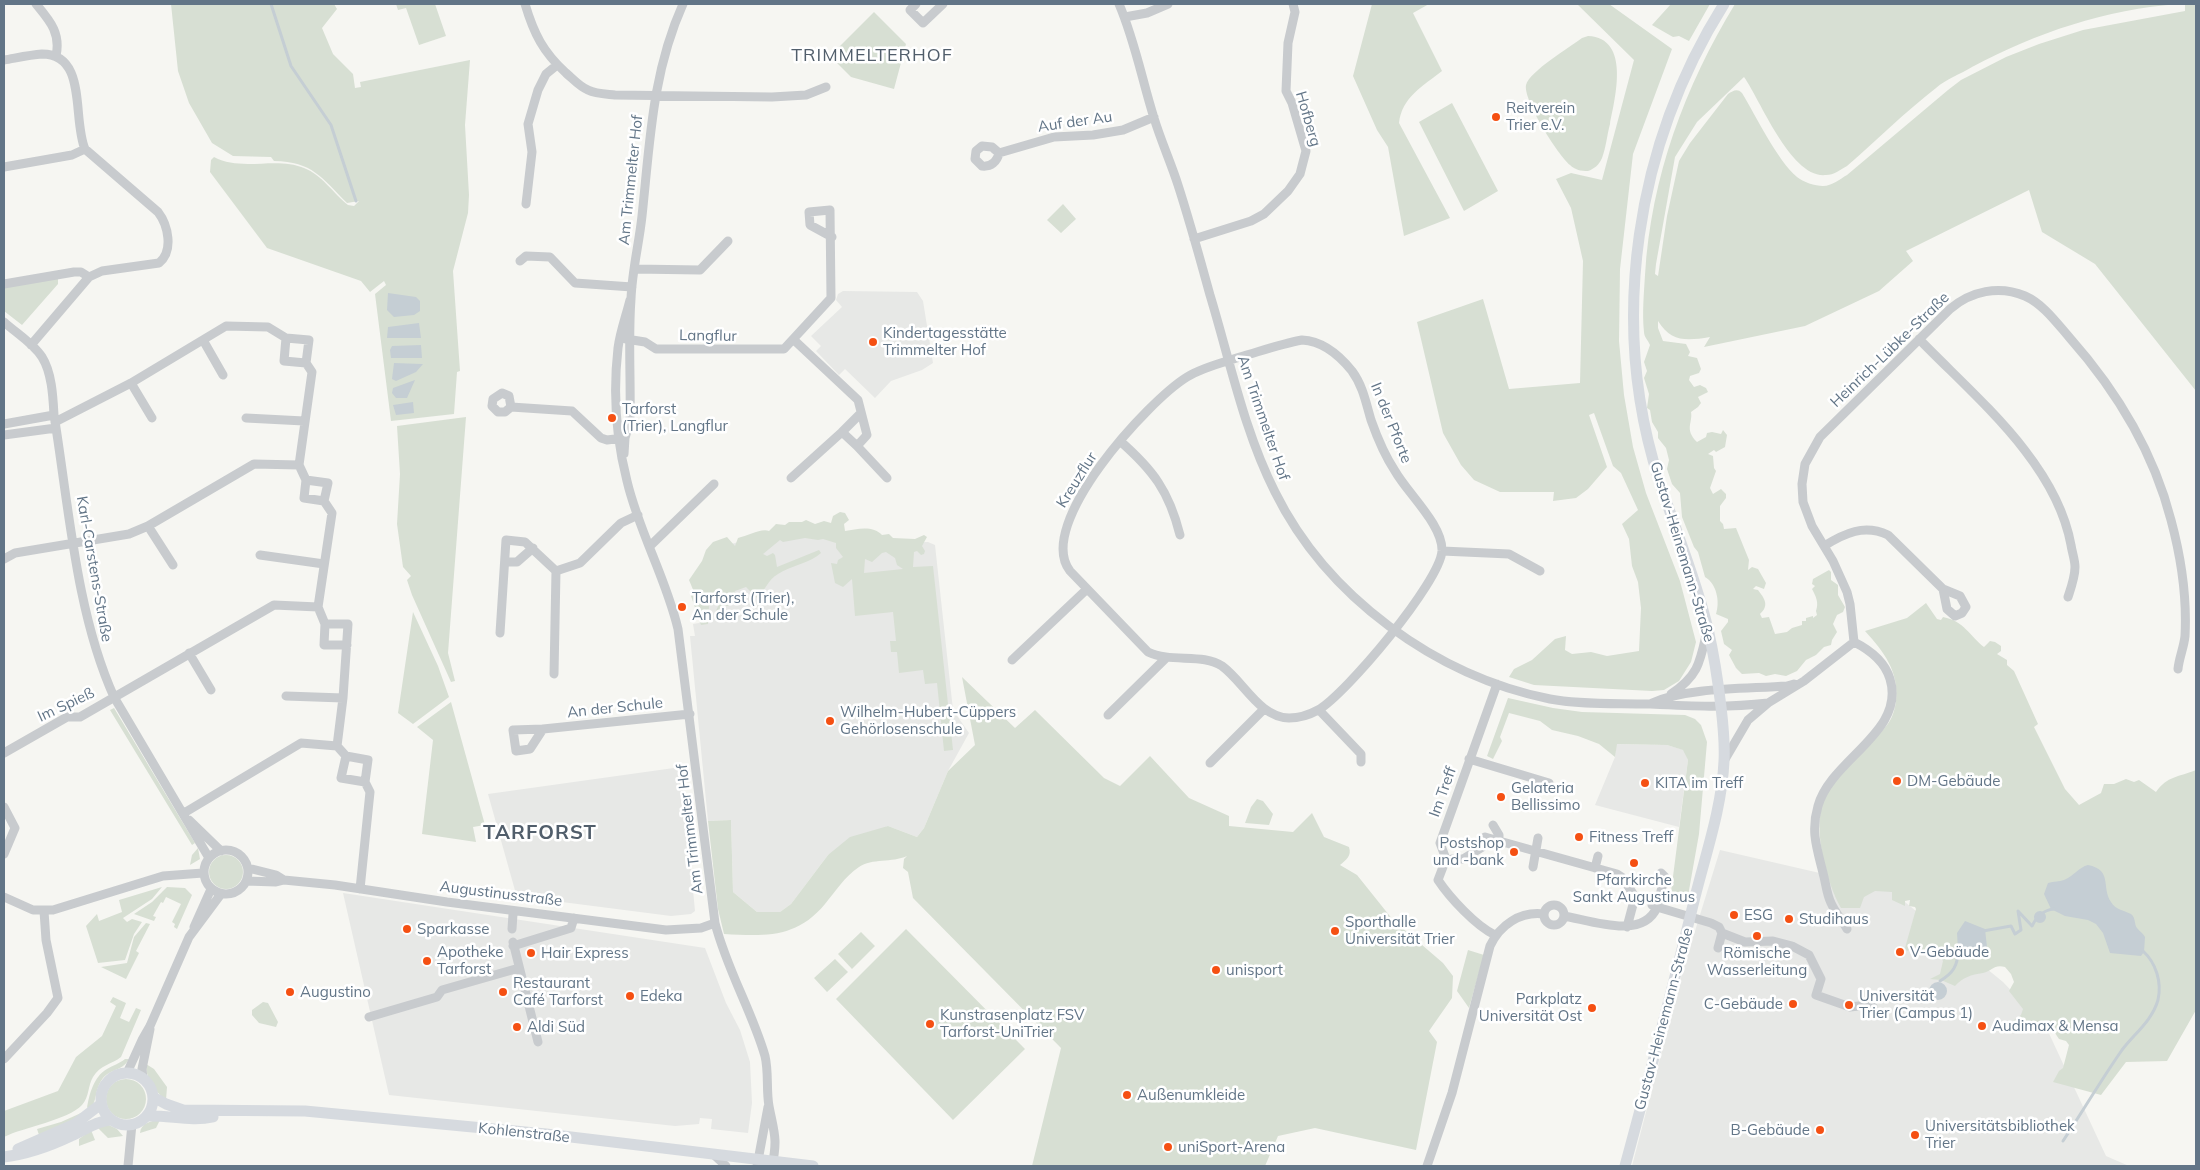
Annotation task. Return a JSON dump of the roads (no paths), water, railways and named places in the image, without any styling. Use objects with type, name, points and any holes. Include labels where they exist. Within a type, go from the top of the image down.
[{"type":"main road","name":"Gustav-Heinemann-Straße","points":[[1625,1166],[1708,849],[1724,761],[1719,691],[1708,628],[1658,476],[1645,429],[1635,362],[1635,287],[1642,212],[1662,133],[1691,63],[1724,4]]},
{"type":"main road","points":[[121,1073],[134,1074],[143,1078],[150,1086],[153,1097],[152,1107],[147,1116],[132,1124],[121,1124],[111,1120],[106,1115],[101,1104],[101,1096],[107,1081],[121,1073]]},
{"type":"main road","name":"Kohlenstraße","points":[[153,1097],[183,1110],[235,1112]]},
{"type":"main road","points":[[4,1156],[66,1129],[82,1120],[101,1104]]},
{"type":"main road","name":"Kohlenstraße","points":[[147,1116],[205,1119],[235,1112],[263,1109],[306,1111],[546,1134],[713,1154],[758,1163],[806,1166]]},
{"type":"main road","points":[[4,1156],[30,1153],[57,1143],[99,1122],[111,1120]]},
{"type":"street","points":[[36,4],[57,33],[58,48],[56,56]]},
{"type":"street","points":[[525,4],[535,35],[541,45],[557,65],[579,85],[596,93],[615,96],[772,97],[806,95],[826,87]]},
{"type":"street","name":"Am Trimmelter Hof","points":[[682,4],[670,35],[655,95],[635,269],[630,300],[618,348],[616,415],[622,438],[627,481],[674,613],[682,652],[702,830],[715,923],[726,960],[756,1032],[768,1070],[768,1104],[758,1163]]},
{"type":"street","points":[[916,4],[910,10],[923,23],[940,4]]},
{"type":"street","name":"Am Trimmelter Hof","points":[[1119,4],[1125,18],[1154,117],[1177,182],[1228,361],[1257,450],[1286,512],[1311,550],[1336,579],[1395,630],[1442,660],[1480,678],[1551,699],[1721,708]]},
{"type":"street","points":[[1125,18],[1146,13],[1168,4]]},
{"type":"street","name":"Hofberg","points":[[1194,239],[1251,221],[1264,214],[1288,191],[1300,174],[1306,151],[1292,103],[1286,91],[1288,44],[1295,12],[1293,4]]},
{"type":"street","points":[[4,60],[40,54],[56,56],[70,67],[73,73],[80,134],[85,149],[158,212],[164,222],[168,242],[167,253],[159,263],[102,271],[89,277],[31,345]]},
{"type":"street","points":[[526,204],[532,152],[528,124],[538,90],[546,74],[557,65]]},
{"type":"street","name":"Auf der Au","points":[[999,153],[1054,137],[1092,135],[1123,130],[1154,117]]},
{"type":"street","points":[[4,167],[72,155],[85,149]]},
{"type":"street","name":"Langflur","points":[[621,338],[645,342],[656,350],[784,349],[831,298],[832,237]]},
{"type":"street","points":[[635,269],[700,270],[728,242]]},
{"type":"street","points":[[520,261],[526,256],[550,257],[575,283],[632,286]]},
{"type":"street","points":[[4,284],[74,272],[81,272],[89,277]]},
{"type":"street","name":"Heinrich-Lübke-Straße","points":[[1854,642],[1847,592],[1812,526],[1803,502],[1802,484],[1805,464],[1820,437],[1957,303],[1983,292],[2002,291],[2024,295],[2037,304],[2049,314],[2088,359],[2110,388],[2130,420],[2155,472],[2167,506],[2177,547],[2182,588],[2185,638],[2178,669]]},
{"type":"street","name":"Am Trimmelter Hof","points":[[622,438],[630,421],[630,300]]},
{"type":"street","name":"Karl-Carstens-Straße","points":[[4,322],[42,357],[52,394],[74,543],[90,632],[96,654],[114,697],[209,858]]},
{"type":"street","points":[[4,435],[55,422],[131,383],[226,326],[268,327],[286,338],[309,340],[306,363],[312,372],[299,465],[306,480],[304,498],[324,501]]},
{"type":"street","points":[[286,338],[284,361],[306,363]]},
{"type":"street","points":[[1919,339],[2009,432],[2027,453],[2052,489],[2066,524],[2075,568],[2068,597]]},
{"type":"street","points":[[203,340],[223,375]]},
{"type":"street","points":[[794,340],[858,400],[867,435],[857,446]]},
{"type":"street","name":"In der Pforte","points":[[1228,361],[1302,340],[1317,342],[1340,358],[1360,382],[1383,450],[1406,490],[1437,529],[1442,551]]},
{"type":"street","name":"Kreuzflur","points":[[1228,361],[1200,370],[1172,387],[1141,416],[1120,441],[1078,500],[1066,526],[1063,548],[1065,563],[1086,590],[1143,648],[1166,658],[1201,660],[1220,665],[1264,709],[1288,718],[1305,716],[1319,710],[1353,680],[1395,630]]},
{"type":"street","points":[[131,383],[152,418]]},
{"type":"street","points":[[511,406],[572,411],[601,438],[607,440],[622,438]]},
{"type":"street","points":[[791,478],[861,413]]},
{"type":"street","points":[[246,418],[304,421]]},
{"type":"street","points":[[4,424],[55,422]]},
{"type":"street","points":[[842,432],[886,478]]},
{"type":"street","points":[[1120,441],[1145,464],[1157,479],[1172,511],[1180,535]]},
{"type":"street","points":[[4,559],[15,553],[129,534],[148,526],[254,464],[299,465]]},
{"type":"street","points":[[306,480],[328,483],[324,501],[332,513],[318,607],[325,624],[324,645],[347,645]]},
{"type":"street","points":[[650,546],[714,484]]},
{"type":"street","points":[[556,571],[580,563],[621,523],[638,515]]},
{"type":"street","points":[[148,526],[173,565]]},
{"type":"street","points":[[1824,546],[1856,530],[1867,529],[1881,532],[1888,535],[1943,589]]},
{"type":"street","points":[[500,633],[506,540],[525,542],[556,571],[554,674]]},
{"type":"street","points":[[505,562],[517,562],[533,548]]},
{"type":"street","points":[[1395,630],[1435,572],[1442,551],[1509,554],[1540,570]]},
{"type":"street","points":[[260,555],[324,564]]},
{"type":"street","points":[[1012,660],[1086,590]]},
{"type":"street","name":"Im Spieß","points":[[4,753],[67,717],[80,717],[274,605],[318,607]]},
{"type":"street","points":[[325,624],[348,624],[343,698],[337,746]]},
{"type":"street","name":"Am Trimmelter Hof","points":[[1649,704],[1667,696],[1692,678],[1702,655],[1708,628]]},
{"type":"street","points":[[1724,761],[1748,720],[1768,703],[1804,681],[1854,642],[1865,647],[1887,670],[1893,688],[1892,699],[1885,720],[1873,736],[1831,779],[1818,805],[1816,816],[1814,844],[1830,902],[1847,929]]},
{"type":"street","points":[[189,653],[211,690]]},
{"type":"street","points":[[1108,715],[1166,658]]},
{"type":"street","points":[[1719,691],[1786,686],[1804,681]]},
{"type":"street","name":"Im Treff","points":[[1495,935],[1476,920],[1438,880],[1446,862],[1440,843],[1497,684]]},
{"type":"street","name":"Am Trimmelter Hof","points":[[1667,696],[1719,691]]},
{"type":"street","points":[[286,696],[343,698]]},
{"type":"street","points":[[1721,708],[1768,703]]},
{"type":"street","points":[[1210,763],[1264,709]]},
{"type":"street","points":[[1319,710],[1361,754],[1361,762]]},
{"type":"street","name":"An der Schule","points":[[543,729],[690,714]]},
{"type":"street","points":[[184,815],[301,743],[337,746],[346,756],[368,760],[365,782],[370,792],[360,889]]},
{"type":"street","points":[[346,756],[341,778],[365,782]]},
{"type":"street","name":"Im Treff","points":[[1469,759],[1550,783]]},
{"type":"street","points":[[4,807],[15,828],[4,854]]},
{"type":"street","name":"Karl-Carstens-Straße","points":[[184,815],[221,851],[233,851],[240,855],[248,868]]},
{"type":"street","points":[[1446,862],[1452,859],[1463,859],[1468,853],[1493,840],[1499,835],[1492,825]]},
{"type":"street","points":[[1534,867],[1538,838]]},
{"type":"street","points":[[1493,840],[1617,874],[1623,878],[1636,901],[1627,927]]},
{"type":"street","points":[[221,851],[209,858],[203,873],[204,880],[211,889],[221,894],[236,892],[246,881],[248,868]]},
{"type":"street","points":[[1595,868],[1598,856]]},
{"type":"street","name":"Augustinusstraße","points":[[248,868],[276,875],[284,880]]},
{"type":"street","points":[[4,897],[33,910],[53,910],[163,876],[203,873]]},
{"type":"street","points":[[1427,1166],[1452,1093],[1468,1037],[1488,953],[1495,935],[1502,926],[1529,914],[1544,914],[1547,922],[1556,925],[1563,920],[1564,916],[1612,926],[1627,927],[1647,919],[1654,913],[1665,878],[1661,873]]},
{"type":"street","name":"Augustinusstraße","points":[[246,881],[276,882],[284,880],[666,930],[701,928],[715,923]]},
{"type":"street","points":[[127,1073],[211,889]]},
{"type":"street","points":[[193,929],[221,894]]},
{"type":"street","points":[[1657,907],[1715,924],[1722,933],[1746,942],[1773,941],[1786,943],[1809,955],[1821,979],[1816,995],[1850,1007],[1868,1005],[1872,1007]]},
{"type":"street","points":[[4,1059],[58,998],[46,940],[44,911]]},
{"type":"street","points":[[512,928],[513,914]]},
{"type":"street","points":[[538,1042],[513,944],[571,928],[574,918]]},
{"type":"street","points":[[1718,948],[1722,933]]},
{"type":"street","points":[[369,1018],[437,997],[442,990],[519,968]]},
{"type":"street","points":[[143,1078],[142,1069],[150,1026]]},
{"type":"street","name":"Am Trimmelter Hof","points":[[768,1104],[776,1141],[773,1164]]},
{"type":"street","points":[[128,1166],[132,1124]]},
{"type":"street","points":[[713,1154],[726,1166]]},
{"type":"waterway","points":[[271,4],[291,66],[331,125],[356,201]]},
{"type":"waterway","points":[[1983,931],[2011,926],[2015,934],[2021,930],[2018,911],[2032,926],[2041,914],[2054,909]]},
{"type":"waterway","points":[[1940,981],[1954,968],[1960,948]]},
{"type":"waterway","points":[[2063,1141],[2122,1050],[2147,1021],[2155,1008],[2159,993],[2157,973],[2155,967],[2143,951]]},
{"type":"place","name":"Reitverein Trier e.V.","points":[[1496,117]]},
{"type":"place","name":"Kindertagesstätte Trimmelter Hof","points":[[873,342]]},
{"type":"place","name":"Tarforst (Trier), Langflur","points":[[612,418]]},
{"type":"place","name":"Tarforst (Trier), An der Schule","points":[[682,607]]},
{"type":"place","name":"Wilhelm-Hubert-Cüppers Gehörlosenschule","points":[[830,721]]},
{"type":"place","name":"DM-Gebäude","points":[[1897,781]]},
{"type":"place","name":"KITA im Treff","points":[[1645,783]]},
{"type":"place","name":"Gelateria Bellissimo","points":[[1501,797]]},
{"type":"place","name":"Fitness Treff","points":[[1579,837]]},
{"type":"place","name":"Postshop und -bank","points":[[1514,852]]},
{"type":"place","name":"Pfarrkirche Sankt Augustinus","points":[[1634,863]]},
{"type":"place","name":"ESG","points":[[1734,915]]},
{"type":"place","name":"Studihaus","points":[[1789,919]]},
{"type":"place","name":"Sparkasse","points":[[407,929]]},
{"type":"place","name":"Sporthalle Universität Trier","points":[[1335,931]]},
{"type":"place","name":"Römische Wasserleitung","points":[[1757,936]]},
{"type":"place","name":"V-Gebäude","points":[[1900,952]]},
{"type":"place","name":"Hair Express","points":[[531,953]]},
{"type":"place","name":"Apotheke Tarforst","points":[[427,961]]},
{"type":"place","name":"unisport","points":[[1216,970]]},
{"type":"place","name":"Augustino","points":[[290,992]]},
{"type":"place","name":"Restaurant Café Tarforst","points":[[503,992]]},
{"type":"place","name":"Edeka","points":[[630,996]]},
{"type":"place","name":"C-Gebäude","points":[[1793,1004]]},
{"type":"place","name":"Universität Trier (Campus 1)","points":[[1849,1005]]},
{"type":"place","name":"Parkplatz Universität Ost","points":[[1592,1008]]},
{"type":"place","name":"Kunstrasenplatz FSV Tarforst-UniTrier","points":[[930,1024]]},
{"type":"place","name":"Audimax & Mensa","points":[[1982,1026]]},
{"type":"place","name":"Aldi Süd","points":[[517,1027]]},
{"type":"place","name":"Außenumkleide","points":[[1127,1095]]},
{"type":"place","name":"B-Gebäude","points":[[1820,1130]]},
{"type":"place","name":"Universitätsbibliothek Trier","points":[[1915,1135]]},
{"type":"place","name":"uniSport-Arena","points":[[1168,1147]]},
{"type":"district","name":"TRIMMELTERHOF","points":[[872,56]]},
{"type":"district","name":"TARFORST","points":[[540,833]]}]
